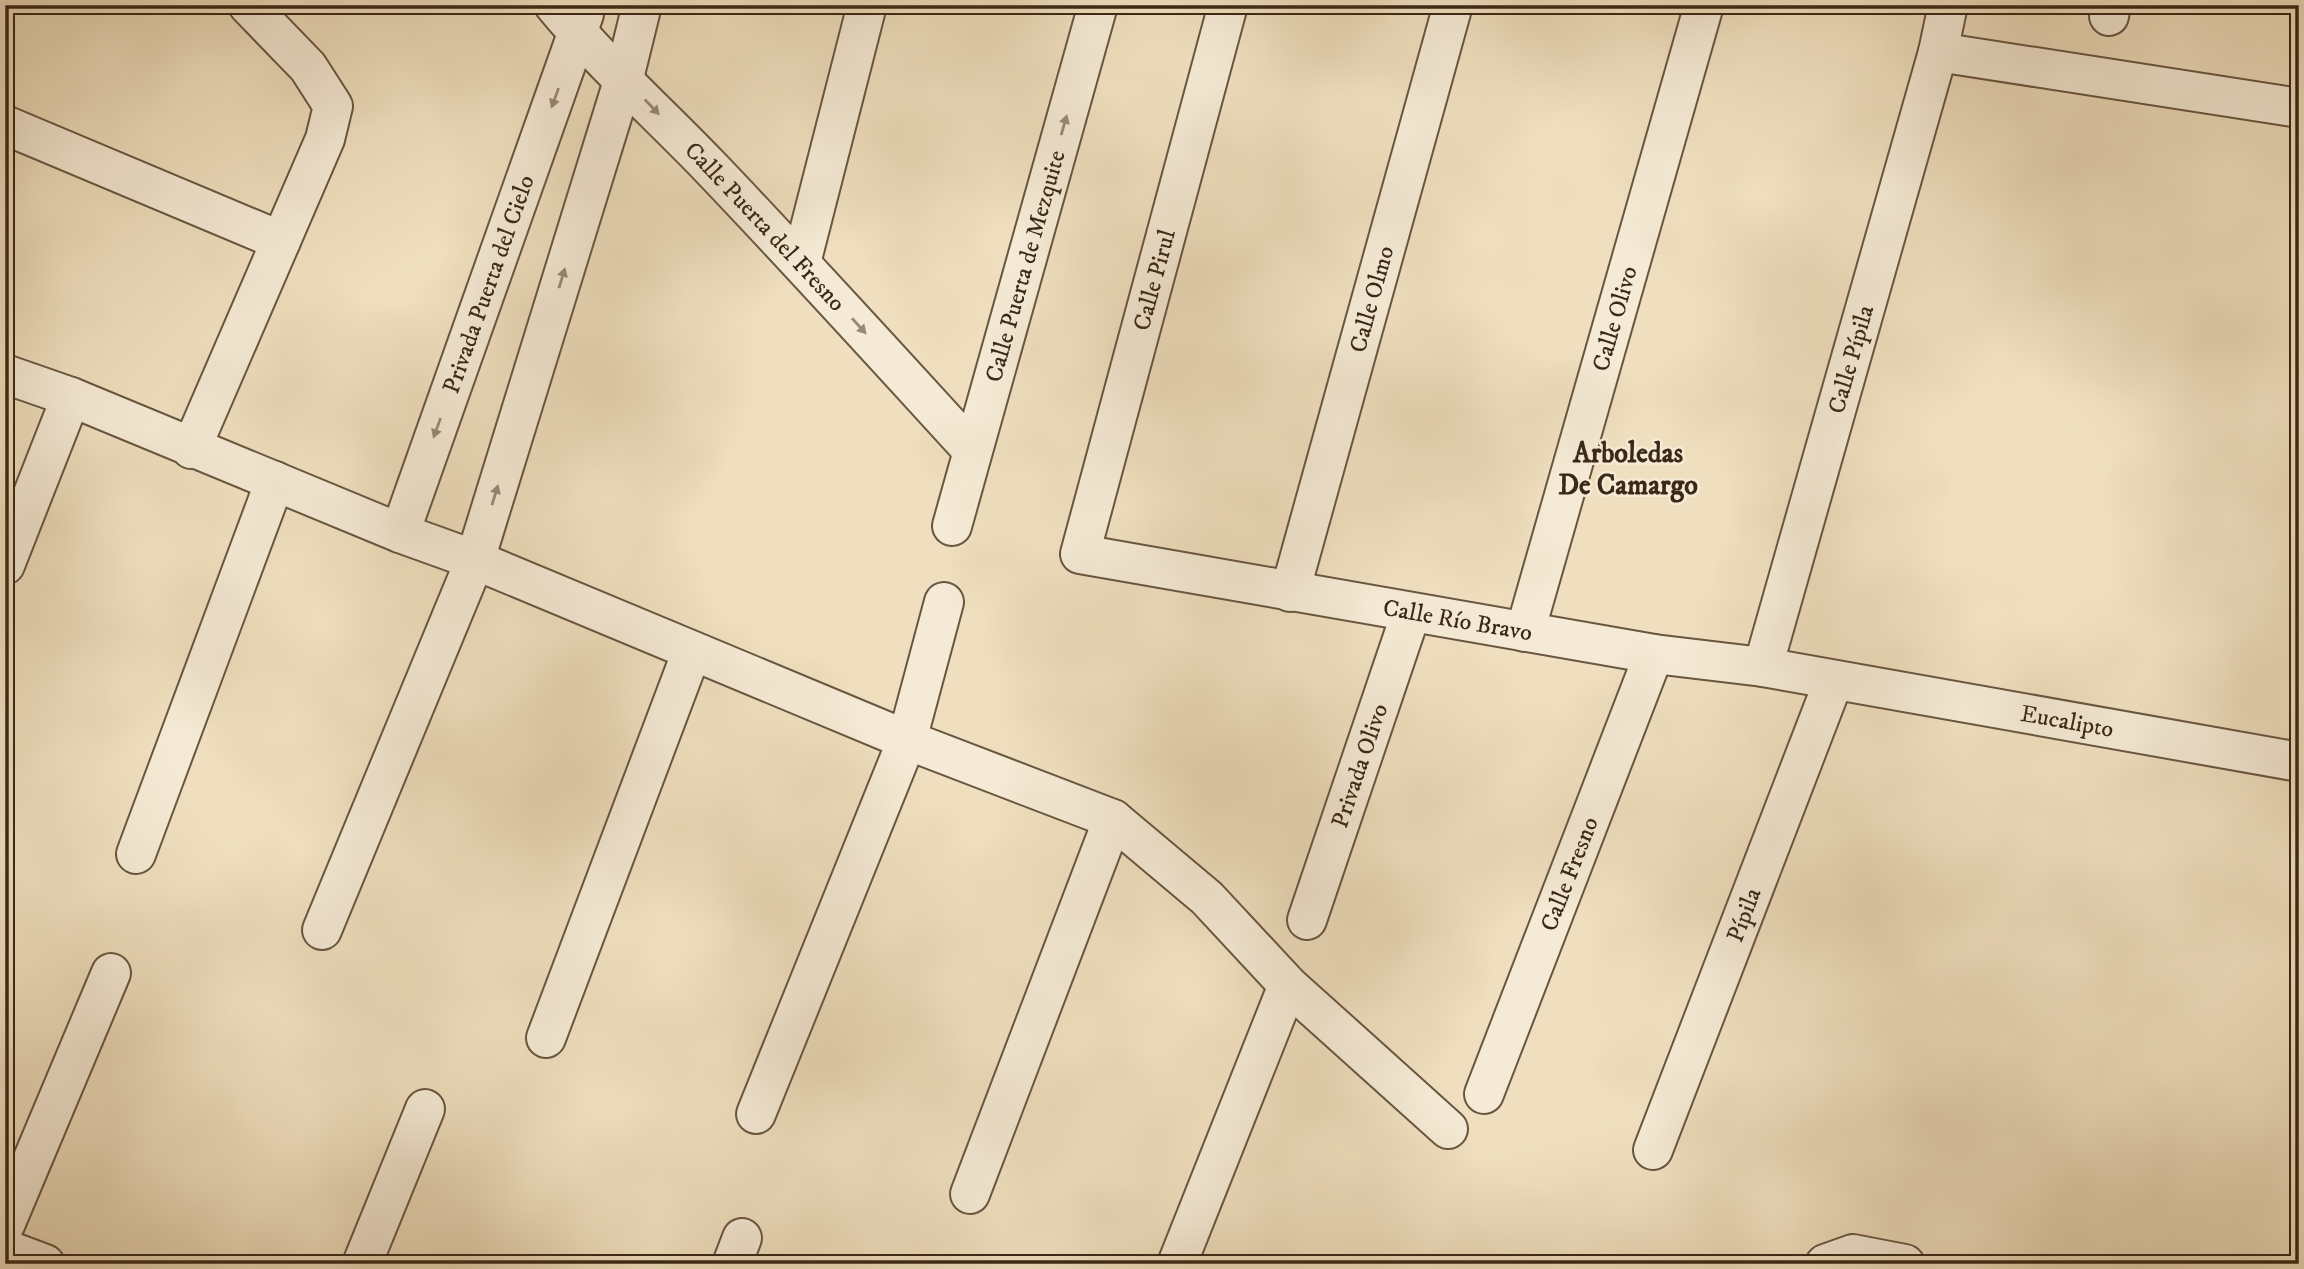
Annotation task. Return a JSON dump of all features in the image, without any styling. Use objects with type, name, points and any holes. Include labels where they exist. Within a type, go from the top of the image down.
[{"type":"street","points":[[191,450],[325,139],[333,106],[308,67],[248,5]]},
{"type":"street","name":"Calle Puerta del Fresno","points":[[554,5],[582,20],[624,78],[801,263],[972,450]]},
{"type":"street","points":[[322,930],[475,561],[624,78],[642,5]]},
{"type":"street","points":[[801,263],[867,5]]},
{"type":"street","name":"Calle Puerta de Mezquite","points":[[952,526],[1097,5]]},
{"type":"street","name":"Calle Pirul","points":[[1080,554],[1228,5]]},
{"type":"street","name":"Calle Olmo","points":[[1290,592],[1453,5]]},
{"type":"street","name":"Calle Olivo","points":[[1525,632],[1704,5]]},
{"type":"street","name":"Calle Pípila","points":[[1763,667],[1938,52],[1948,5]]},
{"type":"street","name":"Privada Puerta del Cielo","points":[[400,533],[582,20]]},
{"type":"street","points":[[1938,52],[2299,108]]},
{"type":"street","points":[[5,125],[281,241]]},
{"type":"street","points":[[5,374],[71,397],[191,450],[475,561],[906,740],[1113,819],[1207,898],[1288,985],[1448,1129]]},
{"type":"street","points":[[5,565],[71,397]]},
{"type":"street","points":[[136,854],[275,481]]},
{"type":"street","name":"Calle Río Bravo","points":[[1080,554],[1654,654],[1763,667],[1834,681]]},
{"type":"street","points":[[755,1114],[906,740],[944,602]]},
{"type":"street","name":"Privada Olivo","points":[[1307,920],[1411,613]]},
{"type":"street","points":[[546,1038],[692,650]]},
{"type":"street","name":"Calle Fresno","points":[[1484,1094],[1654,654]]},
{"type":"street","name":"Eucalipto","points":[[1834,681],[2299,762]]},
{"type":"street","name":"Pípila","points":[[1653,1150],[1834,681]]},
{"type":"street","points":[[970,1194],[1113,819]]},
{"type":"street","points":[[5,1225],[111,973]]},
{"type":"street","points":[[1177,1264],[1288,985]]},
{"type":"street","points":[[362,1264],[425,1109]]},
{"type":"street","points":[[5,1249],[45,1264]]},
{"type":"street","points":[[1825,1264],[1853,1254],[1905,1264]]},
{"type":"district","name":"Arboledas De Camargo","points":[[1628,468]]}]
